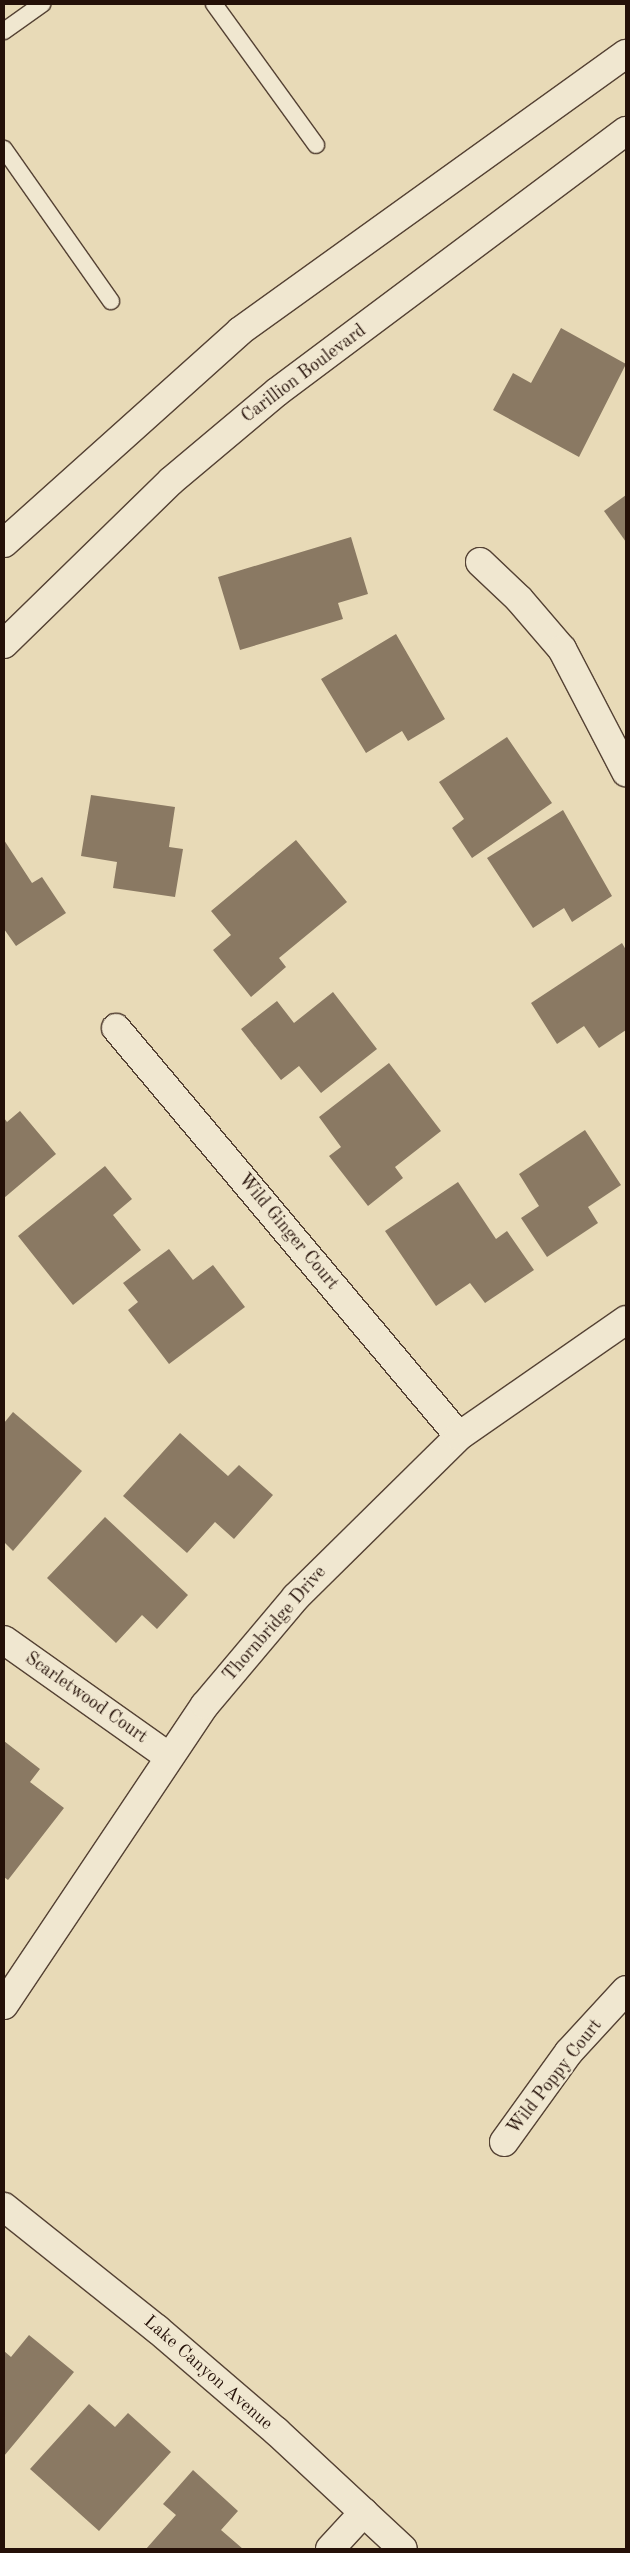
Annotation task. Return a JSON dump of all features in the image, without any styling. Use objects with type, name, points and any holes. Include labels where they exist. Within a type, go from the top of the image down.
[{"type":"street","points":[[4,543],[240,330],[626,54]]},
{"type":"street","name":"Carillion Boulevard","points":[[4,644],[171,481],[277,392],[626,131]]},
{"type":"street","points":[[480,562],[519,599],[562,649],[626,772]]},
{"type":"street","name":"Wild Ginger Court","points":[[116,1028],[459,1436]]},
{"type":"street","name":"Thornbridge Drive","points":[[4,2005],[205,1705],[296,1597],[459,1436],[626,1320]]},
{"type":"street","name":"Scarletwood Court","points":[[4,1640],[169,1757]]},
{"type":"street","name":"Wild Poppy Court","points":[[504,2142],[569,2052],[626,1990]]},
{"type":"street","name":"Lake Canyon Avenue","points":[[4,2207],[157,2329],[364,2512],[403,2549]]},
{"type":"street","points":[[330,2549],[364,2512]]},
{"type":"lane","points":[[4,31],[42,4]]},
{"type":"lane","points":[[214,4],[316,145]]},
{"type":"lane","points":[[4,149],[111,301]]},
{"type":"building","points":[[561,328],[626,364],[579,457],[493,410],[513,373],[531,383]]},
{"type":"building","points":[[626,495],[626,542],[604,511]]},
{"type":"building","points":[[351,537],[368,594],[338,603],[343,619],[240,650],[218,577]]},
{"type":"building","points":[[396,634],[445,719],[408,741],[402,731],[366,753],[321,679]]},
{"type":"building","points":[[507,737],[552,803],[472,858],[452,828],[464,819],[439,782]]},
{"type":"building","points":[[91,795],[175,807],[169,847],[183,849],[175,897],[113,888],[117,862],[81,856]]},
{"type":"building","points":[[563,810],[612,896],[572,922],[564,908],[533,928],[487,858]]},
{"type":"building","points":[[4,840],[32,883],[42,877],[66,913],[16,946],[4,929]]},
{"type":"building","points":[[296,840],[347,902],[279,958],[286,967],[251,997],[213,950],[231,935],[211,911]]},
{"type":"building","points":[[622,943],[626,950],[626,1030],[599,1048],[584,1026],[557,1044],[531,1003]]},
{"type":"building","points":[[333,992],[377,1049],[321,1093],[299,1066],[281,1080],[241,1029],[277,1001],[294,1023]]},
{"type":"building","points":[[389,1063],[441,1131],[395,1167],[403,1178],[368,1206],[329,1156],[341,1147],[319,1117]]},
{"type":"building","points":[[20,1111],[56,1154],[4,1198],[4,1118],[7,1122]]},
{"type":"building","points":[[585,1130],[621,1185],[588,1207],[598,1223],[547,1257],[521,1218],[539,1206],[519,1174]]},
{"type":"building","points":[[105,1166],[132,1199],[113,1215],[141,1250],[73,1305],[18,1236]]},
{"type":"building","points":[[458,1182],[496,1239],[507,1231],[534,1270],[485,1303],[470,1283],[436,1306],[385,1231]]},
{"type":"building","points":[[169,1249],[193,1280],[213,1265],[245,1307],[169,1364],[128,1310],[138,1302],[123,1283]]},
{"type":"building","points":[[13,1412],[82,1471],[13,1551],[4,1542],[4,1423]]},
{"type":"building","points":[[180,1433],[228,1476],[239,1465],[273,1495],[234,1539],[215,1522],[187,1553],[123,1496]]},
{"type":"building","points":[[105,1517],[188,1595],[157,1629],[142,1615],[116,1643],[47,1578]]},
{"type":"building","points":[[4,1741],[40,1769],[30,1782],[64,1808],[8,1880],[4,1877]]},
{"type":"building","points":[[29,2335],[74,2372],[4,2456],[4,2351],[11,2357]]},
{"type":"building","points":[[89,2404],[115,2427],[128,2413],[171,2452],[99,2531],[30,2469]]},
{"type":"building","points":[[193,2470],[238,2511],[221,2530],[243,2549],[146,2549],[176,2515],[163,2504]]}]
